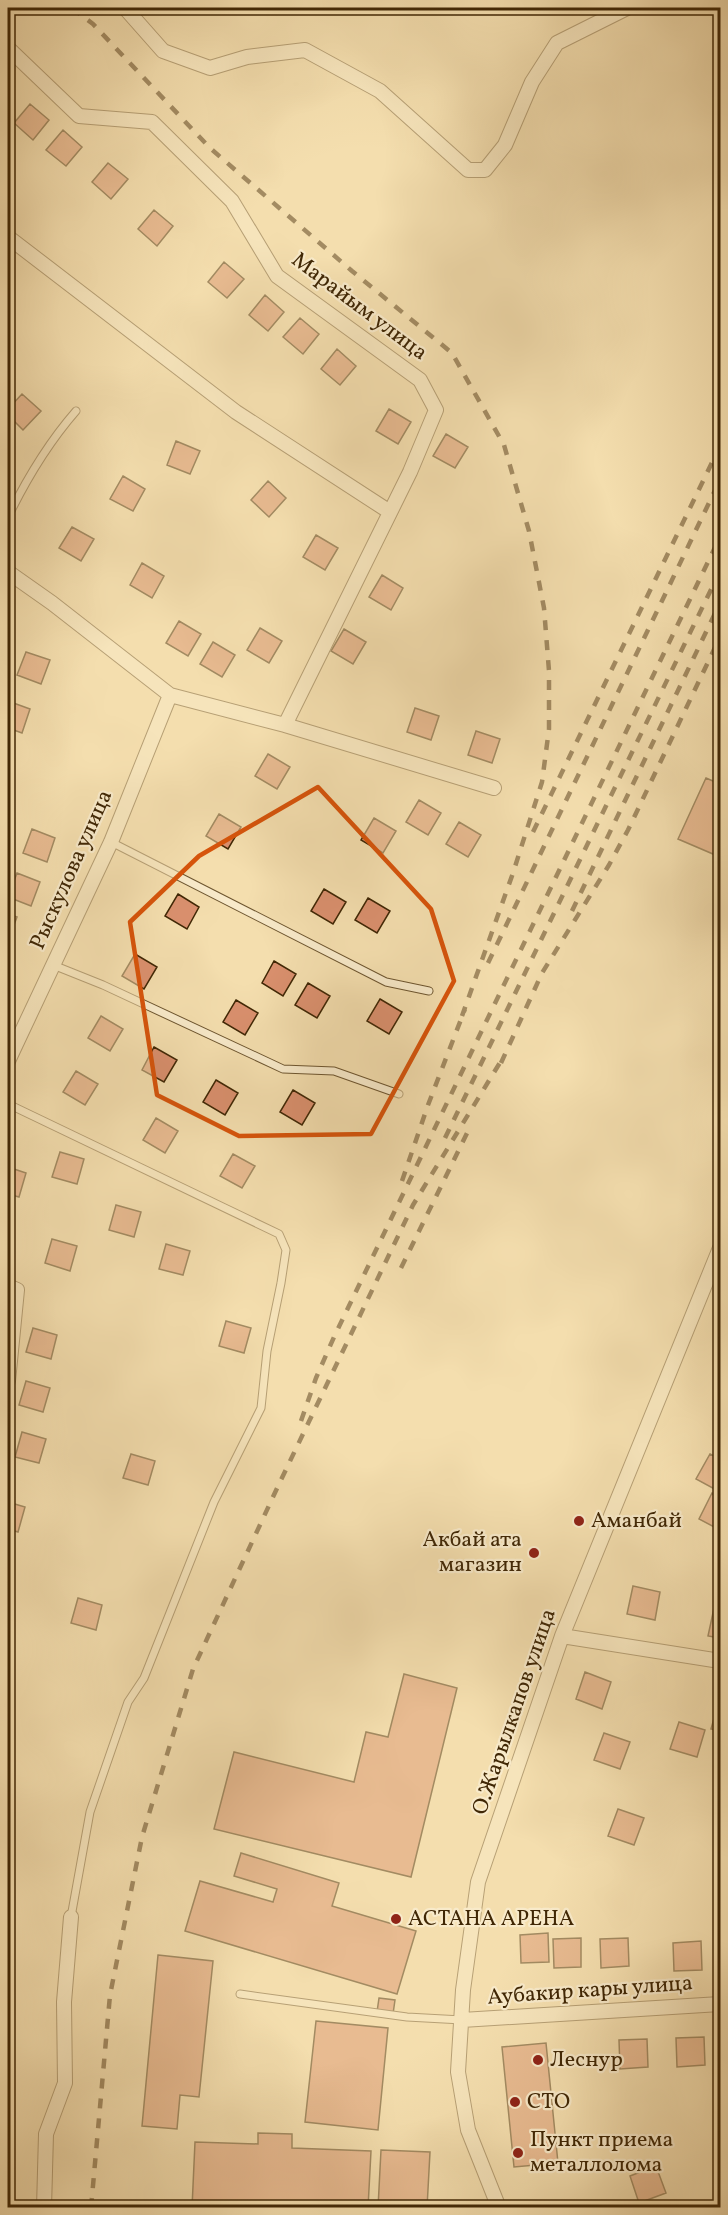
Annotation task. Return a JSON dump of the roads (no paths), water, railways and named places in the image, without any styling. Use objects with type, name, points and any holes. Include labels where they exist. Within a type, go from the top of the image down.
[{"type":"street","points":[[125,8],[163,51],[210,68],[247,57],[305,50],[380,91],[468,170],[485,170],[506,145],[532,82],[557,44],[627,8]]},
{"type":"street","name":"Марайым улица","points":[[8,48],[79,116],[152,122],[232,201],[277,276],[420,380],[436,410],[410,472],[285,725]]},
{"type":"street","points":[[8,237],[236,412],[390,512]]},
{"type":"street","points":[[8,572],[52,603],[170,695],[285,725],[494,788]]},
{"type":"street","name":"Рыскулова улица","points":[[8,1060],[111,842],[170,695]]},
{"type":"street","name":"О.Жарылкапов улица","points":[[499,2208],[468,2130],[458,2072],[467,1955],[478,1882],[562,1636],[720,1248]]},
{"type":"street","points":[[8,1286],[17,1290],[8,1381]]},
{"type":"street","points":[[562,1636],[720,1661]]},
{"type":"street","points":[[44,2208],[46,2134],[64,2083],[64,2002],[71,1917]]},
{"type":"street","name":"Аубакир кары улица","points":[[462,2020],[720,2004]]},
{"type":"lane","points":[[8,517],[19,494],[62,427],[76,411]]},
{"type":"lane","points":[[111,842],[386,982],[429,991]]},
{"type":"lane","points":[[52,965],[104,985],[283,1069],[334,1071],[399,1094]]},
{"type":"lane","points":[[8,1104],[279,1234],[286,1250],[267,1351],[261,1407],[214,1502],[144,1677],[128,1702],[90,1812],[71,1917]]},
{"type":"lane","points":[[240,1994],[406,2017],[462,2020]]},
{"type":"railway","points":[[72,8],[93,24],[210,148],[352,271],[452,353],[504,445],[529,531],[544,608],[549,671],[549,729],[542,782],[513,873],[462,1016]]},
{"type":"railway","points":[[533,832],[720,446]]},
{"type":"railway","points":[[488,963],[720,480]]},
{"type":"railway","points":[[301,1421],[334,1337],[720,537]]},
{"type":"railway","points":[[445,1138],[720,571]]},
{"type":"railway","points":[[572,911],[720,603]]},
{"type":"railway","points":[[501,1063],[542,973],[628,830],[720,637]]},
{"type":"railway","points":[[402,1181],[465,1009]]},
{"type":"railway","points":[[91,2208],[110,1995],[142,1837],[193,1669],[413,1205],[504,1056]]},
{"type":"railway","points":[[401,1268],[471,1125]]},
{"type":"place","name":"Аманбай","points":[[579,1521]]},
{"type":"place","name":"Акбай ата магазин","points":[[534,1553]]},
{"type":"place","name":"АСТАНА АРЕНА","points":[[396,1919]]},
{"type":"place","name":"Леснур","points":[[538,2060]]},
{"type":"place","name":"СТО","points":[[515,2102]]},
{"type":"place","name":"Пункт приема металлолома","points":[[518,2153]]}]
